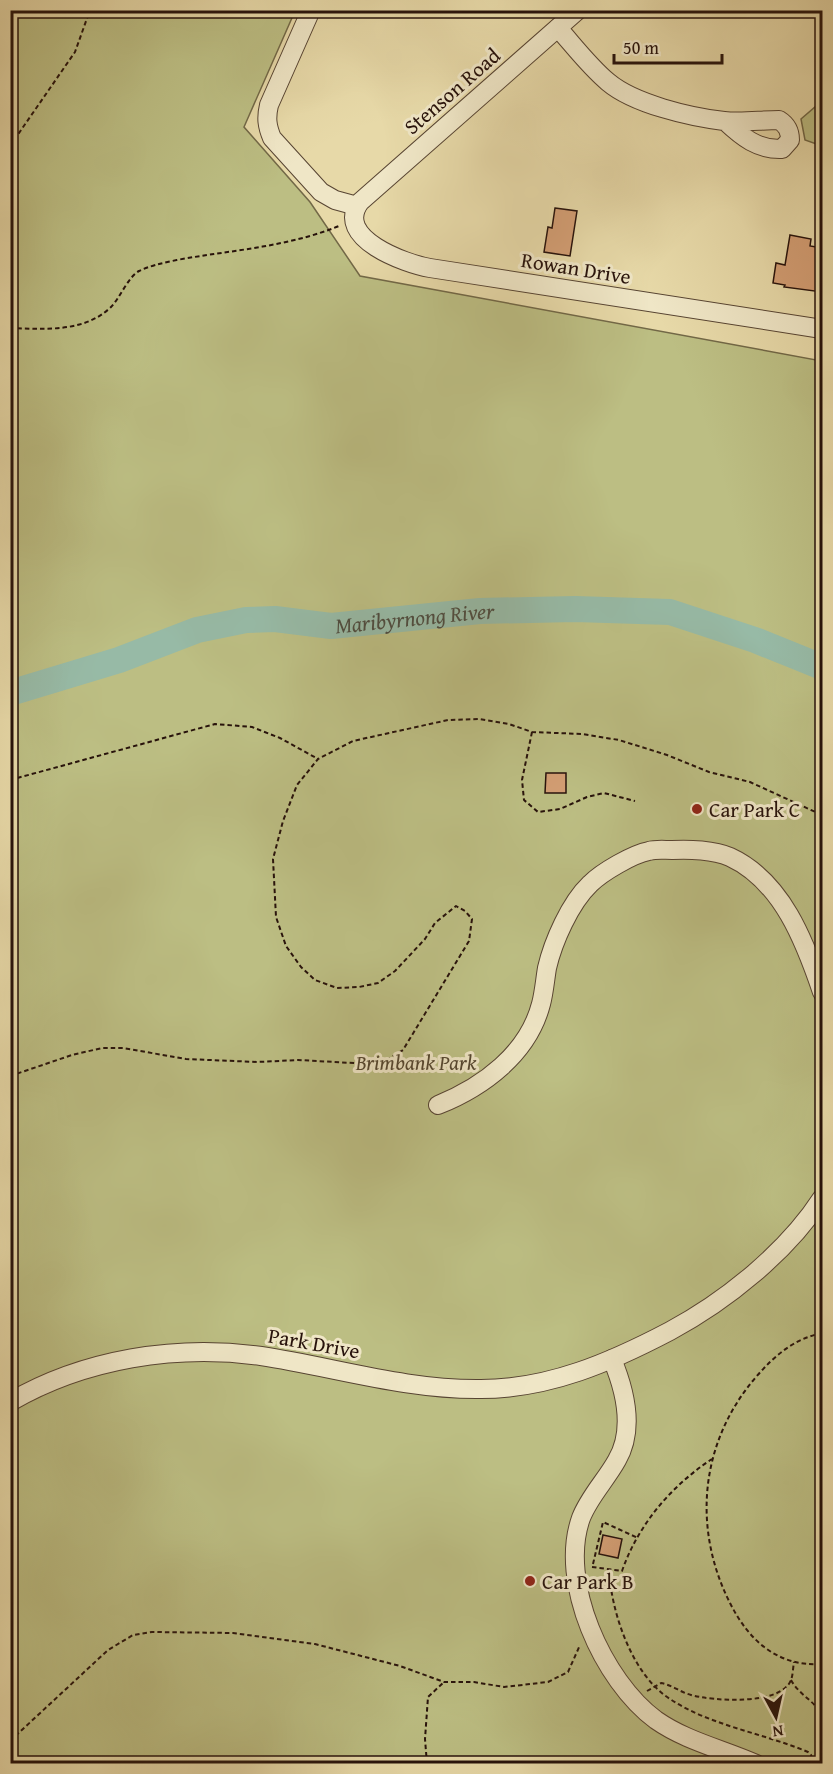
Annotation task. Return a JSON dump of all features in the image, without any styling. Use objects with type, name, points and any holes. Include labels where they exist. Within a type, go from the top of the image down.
[{"type":"street","points":[[311,10],[268,105],[267,127],[272,138],[321,192],[356,213]]},
{"type":"street","name":"Stenson Road","points":[[356,213],[578,10]]},
{"type":"street","points":[[558,28],[591,66],[629,97],[661,108],[725,121]]},
{"type":"street","name":"Rowan Drive","points":[[356,213],[363,236],[376,248],[417,266],[822,329]]},
{"type":"street","points":[[438,1105],[474,1088],[494,1073],[517,1050],[528,1035],[537,1016],[542,1003],[547,967],[557,936],[576,903],[590,884],[613,868],[649,851],[678,849],[728,856],[755,873],[785,906],[811,959],[822,992]]},
{"type":"street","name":"Park Drive","points":[[10,1402],[46,1384],[89,1369],[128,1359],[170,1353],[240,1354],[441,1388],[482,1389],[525,1386],[553,1380],[612,1359],[693,1319],[731,1292],[786,1242],[822,1198]]},
{"type":"street","points":[[612,1359],[624,1393],[626,1422],[624,1440],[618,1459],[582,1515],[575,1540],[574,1564],[580,1598],[596,1638],[616,1677],[634,1700],[656,1719],[684,1736],[756,1764]]},
{"type":"path","points":[[10,146],[75,52],[90,10]]},
{"type":"path","points":[[10,328],[52,330],[86,322],[110,308],[137,272],[185,258],[255,248],[312,235],[356,213]]},
{"type":"path","points":[[10,1076],[72,1055],[102,1048],[123,1048],[186,1059],[257,1062],[298,1060],[371,1064],[384,1062],[402,1050],[469,941],[472,919],[465,911],[456,906],[435,922],[425,939],[395,970],[378,983],[337,988],[315,980],[301,967],[286,946],[276,917],[273,859],[283,821],[297,785],[318,759],[353,741],[448,720],[479,719],[509,724],[532,732],[582,734],[619,740],[667,755],[709,772],[750,782],[822,815]]},
{"type":"path","points":[[10,780],[215,724],[252,727],[280,738],[318,759]]},
{"type":"path","points":[[532,732],[522,780],[524,800],[538,812],[560,809],[587,797],[604,793],[635,801]]},
{"type":"path","points":[[822,1333],[792,1343],[779,1352],[736,1403],[712,1459],[706,1522],[715,1569],[738,1620],[747,1633],[768,1650],[794,1662],[810,1665],[822,1664]]},
{"type":"path","points":[[574,1564],[622,1571],[627,1556],[649,1520],[672,1490],[712,1459]]},
{"type":"path","points":[[592,1567],[603,1522],[638,1538]]},
{"type":"path","points":[[609,1569],[612,1600],[631,1651],[655,1685],[668,1698],[711,1718],[808,1752],[814,1764]]},
{"type":"path","points":[[10,1741],[108,1650],[133,1635],[152,1632],[233,1633],[315,1644],[400,1666],[444,1682],[474,1682],[504,1687],[548,1682],[568,1672],[580,1644],[596,1638]]},
{"type":"path","points":[[634,1700],[661,1683],[703,1698],[766,1697],[785,1688],[791,1680],[794,1662]]},
{"type":"path","points":[[791,1680],[796,1689],[819,1709],[822,1715]]},
{"type":"path","points":[[428,1764],[425,1738],[428,1697],[444,1682]]},
{"type":"green space","name":"Brimbank Park","points":[[11,11],[295,11],[244,127],[310,202],[360,276],[822,361],[822,1763],[11,1764]]},
{"type":"green space","points":[[822,101],[822,146],[805,140],[801,119]]},
{"type":"building","points":[[555,208],[577,211],[570,256],[544,252],[548,227],[552,228]]},
{"type":"building","points":[[790,235],[811,239],[810,246],[822,248],[822,292],[784,287],[785,285],[773,283],[776,263],[785,265]]},
{"type":"building","points":[[546,773],[566,773],[566,793],[545,793]]},
{"type":"building","points":[[603,1535],[622,1539],[618,1558],[599,1554]]},
{"type":"waterway","name":"Maribyrnong River","points":[[10,693],[119,660],[197,630],[246,620],[275,619],[331,626],[480,611],[575,609],[670,612],[755,640],[822,667]]},
{"type":"place","name":"Car Park C","points":[[697,809]]},
{"type":"place","name":"Car Park B","points":[[530,1581]]}]
